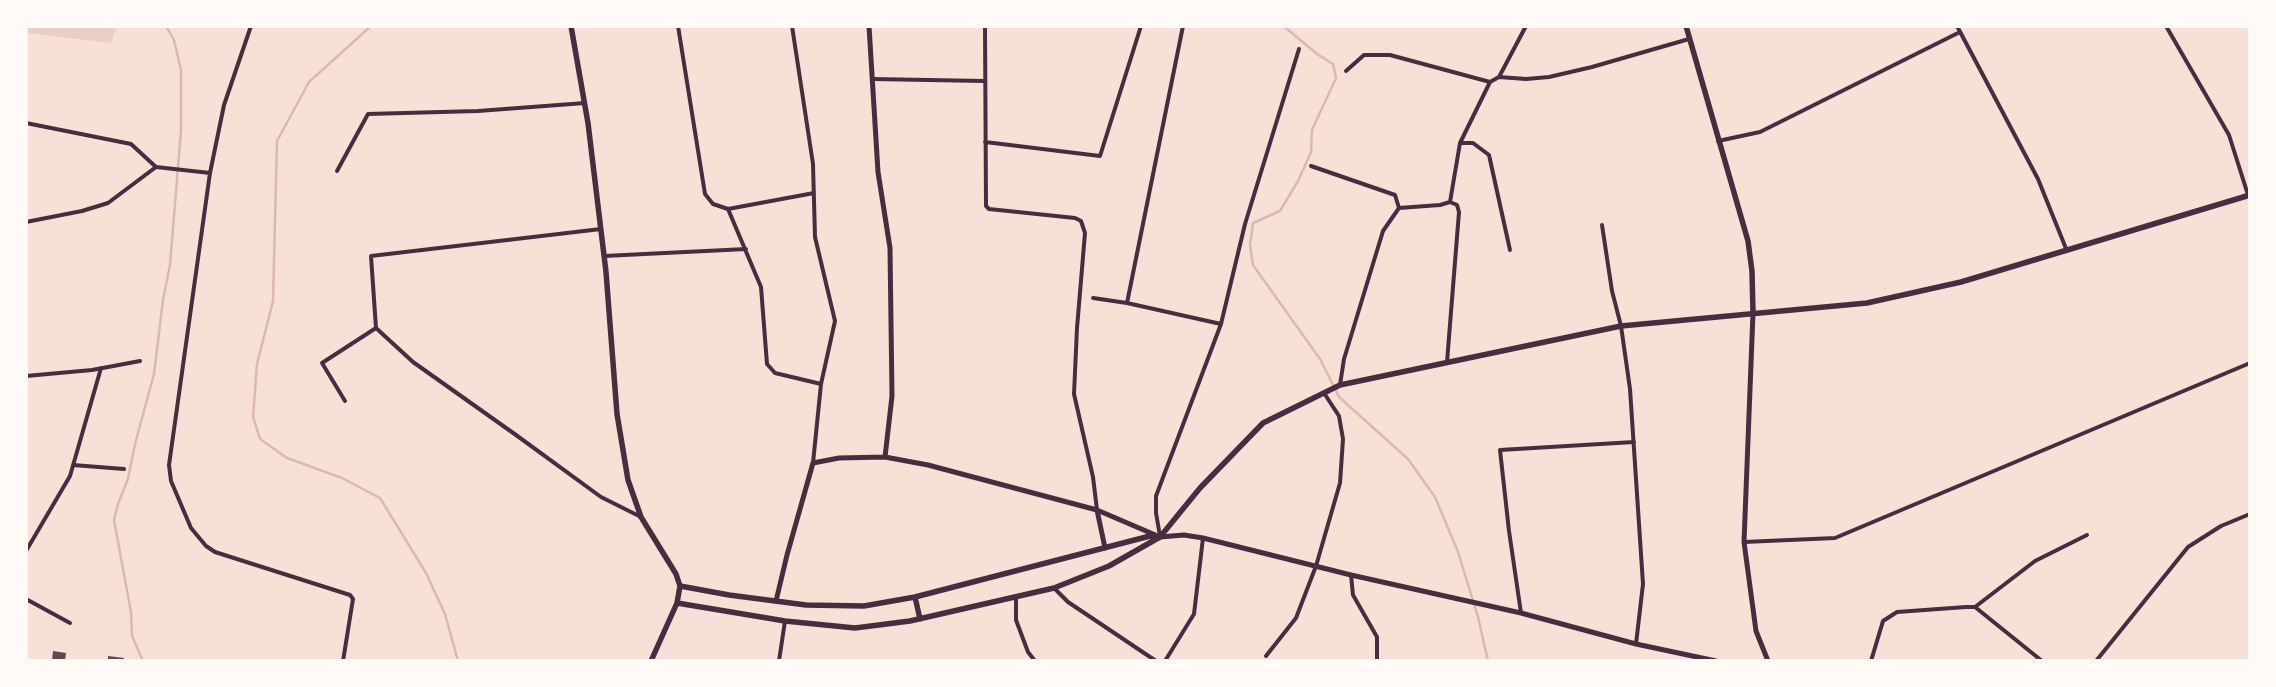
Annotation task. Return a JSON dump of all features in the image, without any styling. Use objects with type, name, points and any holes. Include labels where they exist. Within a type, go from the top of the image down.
[{"type":"main road","points":[[571,26],[585,103],[601,229],[617,414],[628,480],[641,517],[676,574],[680,586],[677,603],[651,661]]},
{"type":"main road","points":[[1687,27],[1748,241],[1752,271],[1753,313]]},
{"type":"main road","points":[[677,603],[785,621],[855,628],[920,619],[1054,588],[1110,566],[1160,537],[1200,488],[1263,423],[1340,384],[1621,326],[1753,313],[1790,312],[1867,303],[1961,282],[2249,195]]},
{"type":"main road","points":[[680,586],[806,605],[864,606],[915,597],[1150,536],[1160,537]]},
{"type":"main road","points":[[915,597],[920,619]]},
{"type":"street","points":[[251,26],[224,105],[210,173],[169,466],[171,481],[191,528],[206,546],[215,552],[350,595],[353,599],[343,661]]},
{"type":"street","points":[[678,26],[705,194],[713,204],[728,209],[814,193]]},
{"type":"street","points":[[776,601],[813,463],[821,384],[835,321],[815,237],[813,164],[792,26]]},
{"type":"street","points":[[869,26],[878,172],[890,248],[892,396],[884,457]]},
{"type":"street","points":[[984,26],[986,206],[989,209],[1076,218],[1081,221],[1085,233],[1077,328],[1074,394],[1093,477],[1097,510],[1105,548]]},
{"type":"street","points":[[984,142],[1100,156],[1142,26]]},
{"type":"street","points":[[1127,303],[1183,26]]},
{"type":"street","points":[[1450,202],[1460,143],[1490,82],[1499,77],[1526,26]]},
{"type":"street","points":[[1957,26],[2038,179],[2067,251]]},
{"type":"street","points":[[2166,26],[2229,135],[2249,195]]},
{"type":"street","points":[[1718,141],[1760,132],[1960,32]]},
{"type":"street","points":[[1499,77],[1526,79],[1549,77],[1592,68],[1689,39]]},
{"type":"street","points":[[1160,537],[1156,513],[1156,496],[1221,324],[1245,224],[1299,49]]},
{"type":"street","points":[[1346,72],[1364,55],[1390,56],[1490,82]]},
{"type":"street","points":[[872,79],[984,81]]},
{"type":"street","points":[[337,171],[368,114],[478,111],[585,103]]},
{"type":"street","points":[[26,123],[131,144],[156,167],[210,173]]},
{"type":"street","points":[[1460,143],[1473,143],[1489,155],[1510,250]]},
{"type":"street","points":[[1311,166],[1395,196],[1399,208]]},
{"type":"street","points":[[26,222],[82,211],[108,203],[156,167]]},
{"type":"street","points":[[1399,208],[1440,205],[1450,202],[1457,205],[1460,212],[1447,362]]},
{"type":"street","points":[[1340,384],[1344,358],[1383,231],[1399,208]]},
{"type":"street","points":[[728,209],[761,288],[768,364],[775,373],[821,384]]},
{"type":"street","points":[[1602,224],[1612,292],[1621,326],[1630,388],[1643,584],[1636,644]]},
{"type":"street","points":[[601,229],[370,256],[376,328],[412,362],[516,434],[601,497],[641,517]]},
{"type":"street","points":[[604,256],[746,249]]},
{"type":"street","points":[[1092,298],[1127,303],[1221,324]]},
{"type":"street","points":[[1753,313],[1744,542],[1756,631],[1768,661]]},
{"type":"street","points":[[345,401],[322,363],[376,328]]},
{"type":"street","points":[[26,376],[101,368],[140,361]]},
{"type":"street","points":[[1744,542],[1835,538],[2250,363]]},
{"type":"street","points":[[26,551],[70,476],[101,368]]},
{"type":"street","points":[[1266,656],[1296,618],[1316,566],[1340,483],[1343,439],[1340,416],[1324,393]]},
{"type":"street","points":[[1521,613],[1509,532],[1500,450],[1634,442]]},
{"type":"street","points":[[813,463],[839,458],[884,457],[928,465],[1097,510],[1160,537],[1184,535],[1203,538],[1351,575],[1521,613],[1636,644],[1716,661]]},
{"type":"street","points":[[73,465],[124,468]]},
{"type":"street","points":[[2096,661],[2188,547],[2221,526],[2250,514]]},
{"type":"street","points":[[1871,661],[1883,621],[1897,612],[1975,607],[2036,561],[2087,535]]},
{"type":"street","points":[[1165,661],[1194,614],[1203,538]]},
{"type":"street","points":[[1351,575],[1354,595],[1377,638],[1377,661]]},
{"type":"street","points":[[1054,588],[1068,602],[1156,661]]},
{"type":"street","points":[[1016,596],[1016,620],[1028,652],[1035,661]]},
{"type":"street","points":[[26,599],[70,623]]},
{"type":"street","points":[[1975,607],[2042,661]]},
{"type":"street","points":[[779,661],[785,621]]},
{"type":"shaded area","points":[[26,26],[117,26],[111,43],[26,33]]},
{"type":"building","points":[[53,651],[66,653],[65,661],[52,661]]},
{"type":"building","points":[[108,656],[124,658],[124,661],[108,661]]},
{"type":"waterway","points":[[143,661],[132,636],[131,612],[114,520],[128,479],[135,444],[154,374],[163,300],[170,265],[181,130],[181,70],[174,40],[166,26]]},
{"type":"waterway","points":[[371,26],[309,82],[277,141],[273,301],[257,364],[253,417],[260,439],[287,458],[342,478],[380,498],[426,573],[445,614],[458,661]]},
{"type":"waterway","points":[[1280,26],[1286,28],[1317,54],[1333,64],[1336,78],[1312,130],[1311,152],[1298,181],[1280,211],[1253,223],[1250,245],[1253,265],[1320,359],[1339,397],[1408,459],[1435,497],[1458,552],[1478,617],[1488,661]]}]
